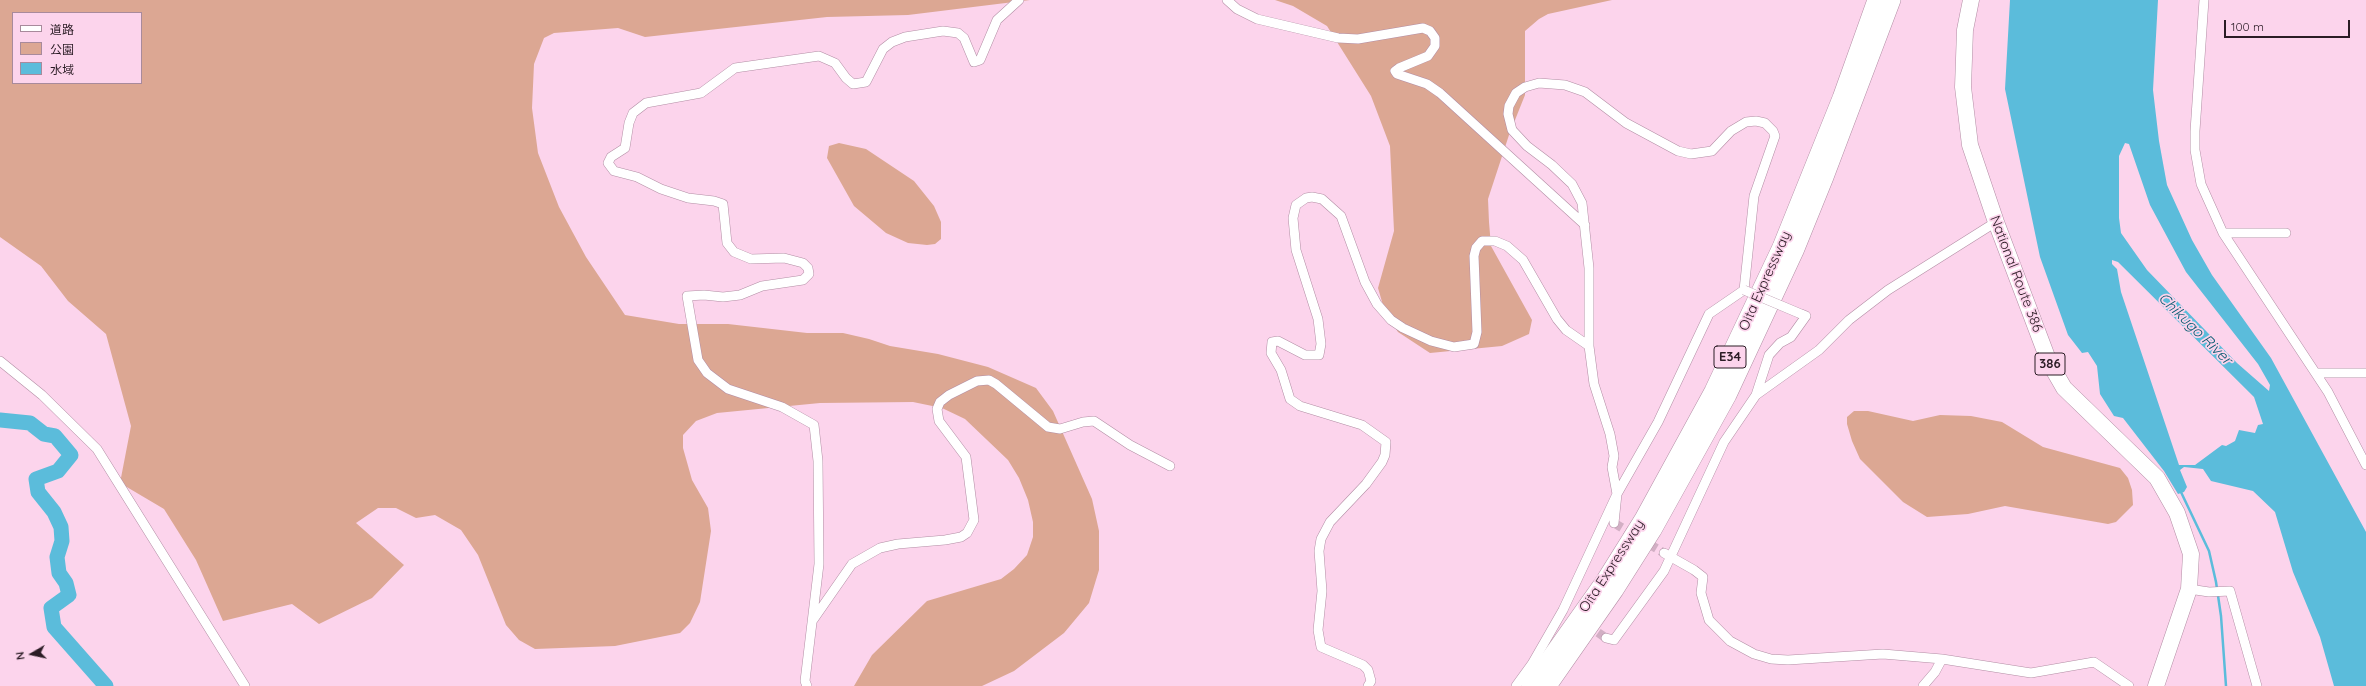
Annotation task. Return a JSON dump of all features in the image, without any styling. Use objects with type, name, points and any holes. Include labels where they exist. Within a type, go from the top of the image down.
[{"type":"highway","name":"Oita Expressway","points":[[1530,686],[1603,583],[1643,519],[1713,391],[1790,225],[1841,98],[1876,0]]},
{"type":"highway","name":"Oita Expressway","points":[[1548,686],[1615,590],[1653,530],[1728,395],[1795,251],[1831,163],[1892,0]]},
{"type":"highway","name":"National Route 386","points":[[1971,0],[1965,30],[1964,94],[1970,145],[1996,222],[2049,362],[2064,388],[2157,478],[2177,513],[2191,554],[2189,589],[2156,686]]},
{"type":"street","points":[[807,686],[805,681],[819,564],[818,461],[814,425],[782,407],[728,389],[706,373],[698,360],[687,296],[740,296],[762,286],[803,280],[809,274],[808,268],[803,263],[784,258],[750,259],[734,252],[727,243],[723,204],[714,201],[688,198],[661,189],[637,177],[614,171],[608,163],[611,157],[626,148],[629,123],[633,113],[646,103],[701,93],[735,68],[818,56],[836,63],[846,78],[853,84],[866,82],[883,49],[892,42],[905,37],[943,31],[958,33],[964,38],[974,62],[980,60],[997,20],[1020,0]]},
{"type":"street","points":[[1228,0],[1237,9],[1257,19],[1338,38],[1358,39],[1423,28],[1430,31],[1435,38],[1435,46],[1428,56],[1399,68],[1395,71],[1397,74],[1427,84],[1440,93],[1585,225]]},
{"type":"street","points":[[2204,0],[2195,150],[2201,184],[2210,209],[2222,232],[2316,373],[2366,465]]},
{"type":"street","points":[[1516,686],[1532,664],[1563,610],[1617,494],[1658,422],[1709,314],[1744,290],[1754,196],[1775,136],[1773,131],[1765,123],[1756,120],[1746,122],[1731,131],[1712,150],[1692,154],[1678,151],[1626,123],[1585,92],[1565,84],[1539,83],[1525,87],[1516,93],[1509,106],[1508,114],[1512,130],[1527,146],[1552,165],[1572,184],[1582,203],[1589,268],[1589,346],[1594,384],[1610,434],[1614,456],[1612,467],[1617,494],[1614,523]]},
{"type":"street","points":[[1368,686],[1371,681],[1368,670],[1363,664],[1321,646],[1318,630],[1322,590],[1320,551],[1321,539],[1330,522],[1366,484],[1382,462],[1385,455],[1386,442],[1362,425],[1344,418],[1300,406],[1290,400],[1281,370],[1271,353],[1272,342],[1278,341],[1305,355],[1319,355],[1321,344],[1318,320],[1296,250],[1293,218],[1296,205],[1306,198],[1312,197],[1326,203],[1341,216],[1365,282],[1377,304],[1391,320],[1403,328],[1431,341],[1454,347],[1474,344],[1477,332],[1474,256],[1476,248],[1482,241],[1494,241],[1507,246],[1523,260],[1557,319],[1566,330],[1589,346]]},
{"type":"street","points":[[1756,395],[1820,350],[1849,320],[1882,295],[1928,263],[1996,222]]},
{"type":"street","points":[[2222,232],[2286,233]]},
{"type":"street","points":[[1606,638],[1614,640],[1626,625],[1651,586],[1664,571],[1667,555],[1724,442],[1756,395],[1769,356],[1780,343],[1791,337],[1806,316],[1744,290]]},
{"type":"street","points":[[0,361],[42,395],[97,449],[245,686]]},
{"type":"street","points":[[2316,373],[2366,373]]},
{"type":"street","points":[[813,621],[852,564],[880,548],[898,544],[945,540],[961,537],[967,533],[974,520],[966,457],[939,421],[937,409],[940,402],[949,395],[977,381],[988,380],[996,384],[1048,427],[1060,429],[1083,422],[1094,421],[1130,445],[1170,466]]},
{"type":"street","points":[[1667,555],[1694,570],[1703,577],[1701,593],[1704,607],[1709,620],[1717,630],[1730,641],[1754,654],[1771,659],[1788,660],[1858,654],[1942,659],[2031,673],[2094,662],[2130,686]]},
{"type":"street","points":[[2189,589],[2210,592],[2230,591],[2257,686]]},
{"type":"street","points":[[1563,610],[1572,616]]},
{"type":"street","points":[[1923,686],[1935,672],[1942,659]]},
{"type":"green space","points":[[0,0],[1030,0],[908,15],[827,17],[645,37],[618,28],[554,33],[544,38],[534,64],[532,108],[538,153],[559,207],[586,257],[625,315],[679,324],[728,324],[807,333],[843,333],[890,346],[938,354],[988,367],[1036,388],[1053,411],[1092,499],[1099,531],[1099,570],[1089,603],[1064,633],[1014,671],[982,686],[854,686],[872,655],[927,601],[1001,579],[1014,569],[1027,555],[1033,537],[1033,522],[1028,500],[1019,478],[1008,460],[965,419],[942,408],[913,402],[820,403],[717,413],[696,421],[683,435],[683,448],[692,480],[708,508],[711,531],[700,602],[690,623],[680,633],[615,646],[535,649],[519,640],[506,625],[478,555],[461,530],[435,515],[416,518],[396,508],[378,508],[356,523],[404,565],[372,598],[319,624],[292,604],[223,621],[196,560],[164,509],[120,483],[131,426],[106,334],[68,301],[41,266],[0,237]]},
{"type":"green space","points":[[1275,0],[1612,0],[1548,14],[1539,19],[1525,31],[1525,95],[1509,135],[1488,199],[1491,246],[1532,320],[1529,334],[1502,346],[1430,353],[1398,332],[1385,312],[1378,288],[1394,231],[1390,146],[1371,96],[1327,26],[1293,6]]},
{"type":"green space","points":[[839,143],[866,149],[914,181],[934,206],[941,222],[941,239],[935,244],[927,245],[908,243],[886,233],[854,206],[827,158],[829,146]]},
{"type":"green space","points":[[1854,411],[1868,411],[1913,421],[1940,415],[1971,416],[2002,422],[2043,447],[2120,468],[2128,478],[2132,490],[2133,505],[2116,522],[2108,524],[2005,506],[1968,514],[1927,517],[1903,502],[1860,459],[1852,441],[1847,424],[1847,417]]},
{"type":"water","name":"Chikugo River","points":[[2010,0],[2158,0],[2153,90],[2159,141],[2167,185],[2192,240],[2212,275],[2271,358],[2366,532],[2366,686],[2334,686],[2320,637],[2293,572],[2275,512],[2253,491],[2211,481],[2203,469],[2184,467],[2180,470],[2187,487],[2184,492],[2178,494],[2164,471],[2123,418],[2114,416],[2100,394],[2097,366],[2088,352],[2082,353],[2068,335],[2040,257],[2005,89]],"holes":[[[2125,143],[2129,144],[2150,205],[2186,272],[2258,364],[2270,385],[2269,391],[2237,363],[2147,270],[2121,233],[2119,218],[2119,156]],[[2112,260],[2118,262],[2254,397],[2263,424],[2258,425],[2255,433],[2239,430],[2235,441],[2226,446],[2222,445],[2195,465],[2179,465],[2121,292],[2117,269],[2112,264]]]},
{"type":"waterway","points":[[0,420],[30,423],[44,434],[55,436],[71,455],[58,471],[36,479],[38,492],[54,512],[61,527],[62,541],[57,557],[59,573],[66,583],[69,595],[51,608],[54,627],[106,686]]},
{"type":"waterway","points":[[2180,490],[2209,551],[2216,582],[2221,616],[2226,686]]},
{"type":"tunnel","points":[[1614,523],[1664,553]]},
{"type":"tunnel","points":[[1587,625],[1606,638]]}]
